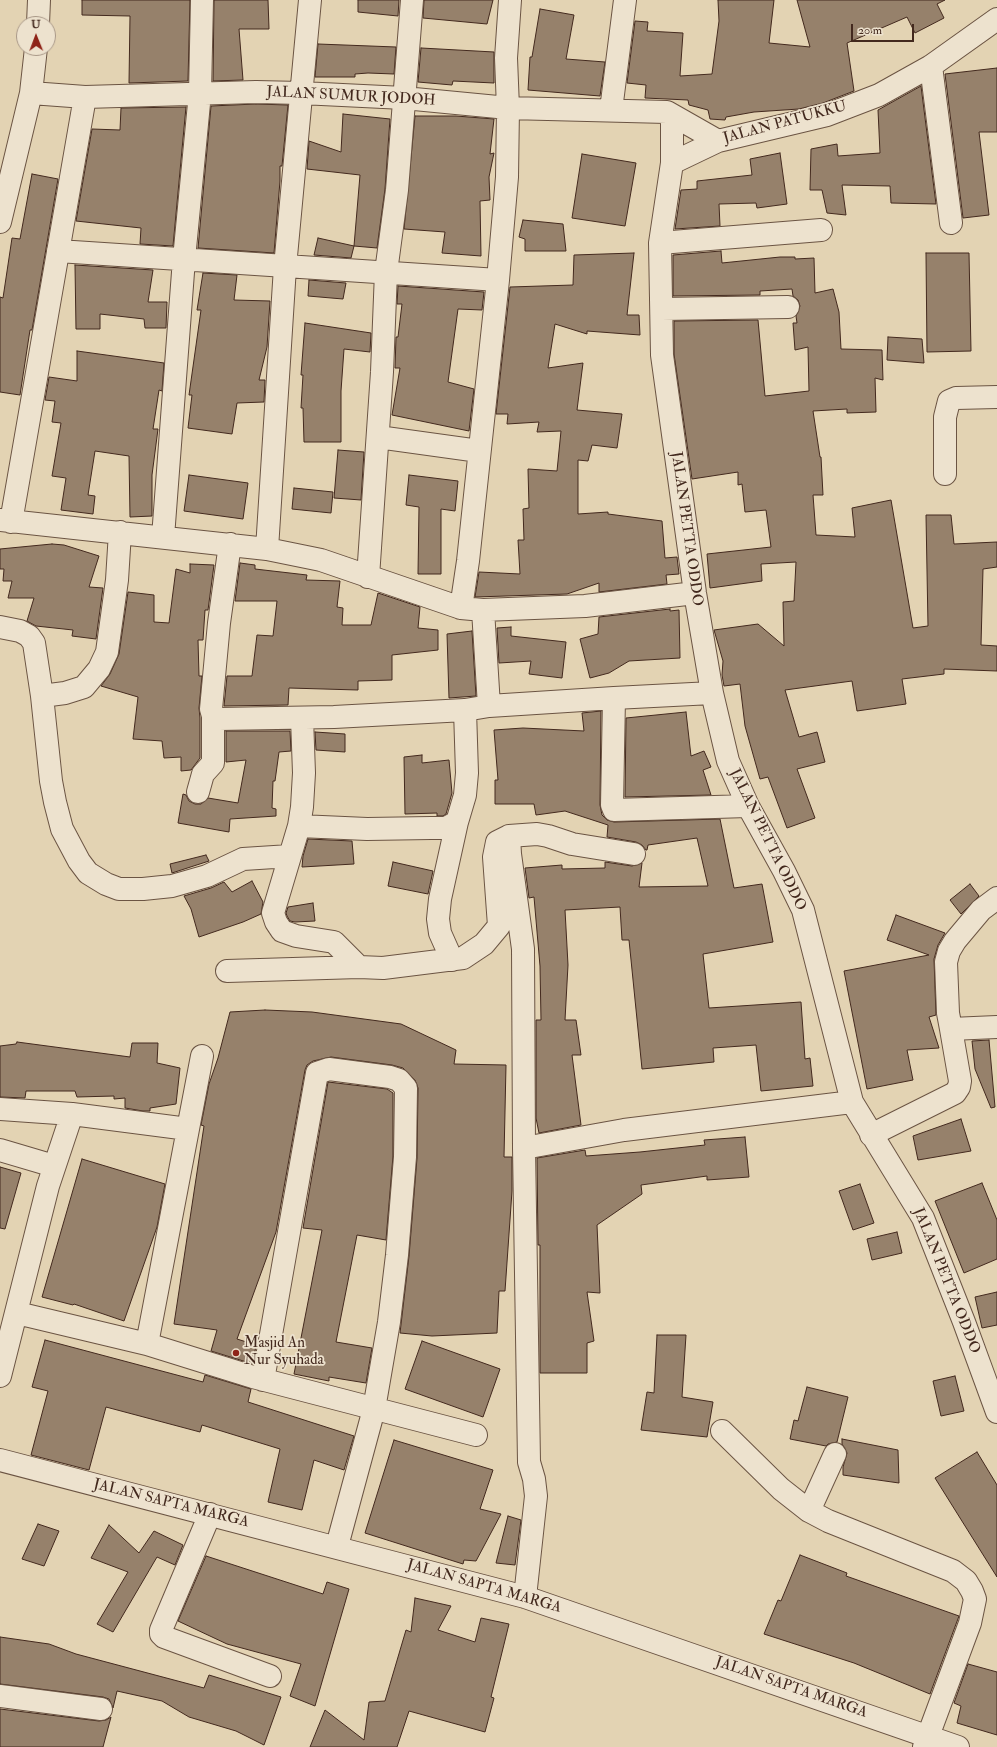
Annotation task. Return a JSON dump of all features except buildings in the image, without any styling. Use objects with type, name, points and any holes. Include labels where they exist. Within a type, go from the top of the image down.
[{"type":"street","points":[[39,16],[40,0]]},
{"type":"street","points":[[163,536],[184,259],[200,93],[202,0]]},
{"type":"street","points":[[267,549],[285,267],[310,0]]},
{"type":"street","points":[[368,577],[378,437],[386,272],[397,190],[412,0]]},
{"type":"street","points":[[461,608],[468,561],[498,280],[507,177],[508,108],[506,58],[510,0]]},
{"type":"street","points":[[611,110],[625,0]]},
{"type":"street","name":"JALAN PATUKKU","points":[[672,163],[718,141],[827,115],[879,95],[931,66],[997,19]]},
{"type":"street","points":[[0,222],[31,93],[35,56]]},
{"type":"street","points":[[931,66],[951,223]]},
{"type":"street","name":"JALAN SUMUR JODOH","points":[[31,93],[85,97],[200,93],[301,93],[404,98],[508,108],[667,112],[718,141]]},
{"type":"street","points":[[85,97],[58,252],[6,521],[163,536],[267,549],[321,560],[461,608],[483,610],[585,606],[695,593]]},
{"type":"street","name":"JALAN PETTA ODDO","points":[[670,115],[672,119],[672,163],[660,243],[663,362],[695,593],[712,693],[728,762],[748,806],[784,871],[803,910],[852,1102],[923,1218],[964,1322],[997,1412]]},
{"type":"street","points":[[660,243],[821,230]]},
{"type":"street","points":[[58,252],[498,280]]},
{"type":"street","points":[[662,309],[788,307]]},
{"type":"street","points":[[945,474],[944,417],[949,401],[956,398],[997,397]]},
{"type":"street","points":[[378,437],[479,451]]},
{"type":"street","points":[[42,696],[65,693],[84,688],[99,669],[107,652],[117,580],[120,532]]},
{"type":"street","points":[[198,792],[203,774],[213,763],[213,716],[211,709],[219,623],[230,544]]},
{"type":"street","points":[[483,610],[489,706]]},
{"type":"street","points":[[0,626],[20,631],[29,636],[34,643],[42,696],[51,781],[62,829],[79,861],[88,873],[106,884],[119,889],[142,890],[172,886],[207,876],[243,859],[290,856]]},
{"type":"street","points":[[213,716],[219,719],[302,718],[465,710],[489,706],[712,693]]},
{"type":"street","points":[[614,698],[612,805],[614,810],[748,806]]},
{"type":"street","points":[[452,960],[440,933],[438,919],[457,822],[465,795],[467,773],[465,710]]},
{"type":"street","points":[[302,718],[304,773],[302,807],[299,826],[274,913],[276,922],[282,931],[296,936],[334,942],[359,967]]},
{"type":"street","points":[[299,826],[367,829],[446,828],[457,822]]},
{"type":"street","points":[[227,971],[359,967],[382,968],[463,958],[484,944],[499,926],[494,857],[497,842],[509,836],[537,834],[572,844],[634,854]]},
{"type":"street","points":[[509,836],[510,854],[523,948],[524,1148],[529,1462],[534,1480],[536,1496],[525,1597]]},
{"type":"street","points":[[871,1135],[955,1093],[960,1081],[948,1013],[946,962],[949,950],[981,910],[997,898]]},
{"type":"street","points":[[951,1029],[997,1027]]},
{"type":"street","points":[[147,1344],[202,1056]]},
{"type":"street","points":[[263,1380],[317,1073],[329,1069],[390,1077],[399,1080],[406,1088],[405,1158],[399,1233],[389,1322],[374,1409],[337,1546]]},
{"type":"street","points":[[524,1148],[624,1130],[852,1102]]},
{"type":"street","points":[[0,1109],[72,1114],[188,1129]]},
{"type":"street","points":[[0,1376],[54,1166],[72,1114]]},
{"type":"street","points":[[0,1150],[54,1166]]},
{"type":"street","points":[[16,1313],[147,1344],[263,1380],[476,1435]]},
{"type":"street","points":[[722,1432],[781,1489],[809,1511],[828,1521],[954,1571],[966,1581],[975,1599],[970,1623],[926,1741]]},
{"type":"street","points":[[809,1511],[835,1454]]},
{"type":"street","name":"JALAN SAPTA MARGA","points":[[0,1460],[337,1546],[525,1597],[926,1741],[958,1747]]},
{"type":"street","points":[[210,1514],[161,1630],[161,1634],[164,1637],[270,1676]]},
{"type":"street","points":[[0,1696],[101,1709]]},
{"type":"place","name":"Masjid An Nur Syuhada","points":[[236,1353]]}]
